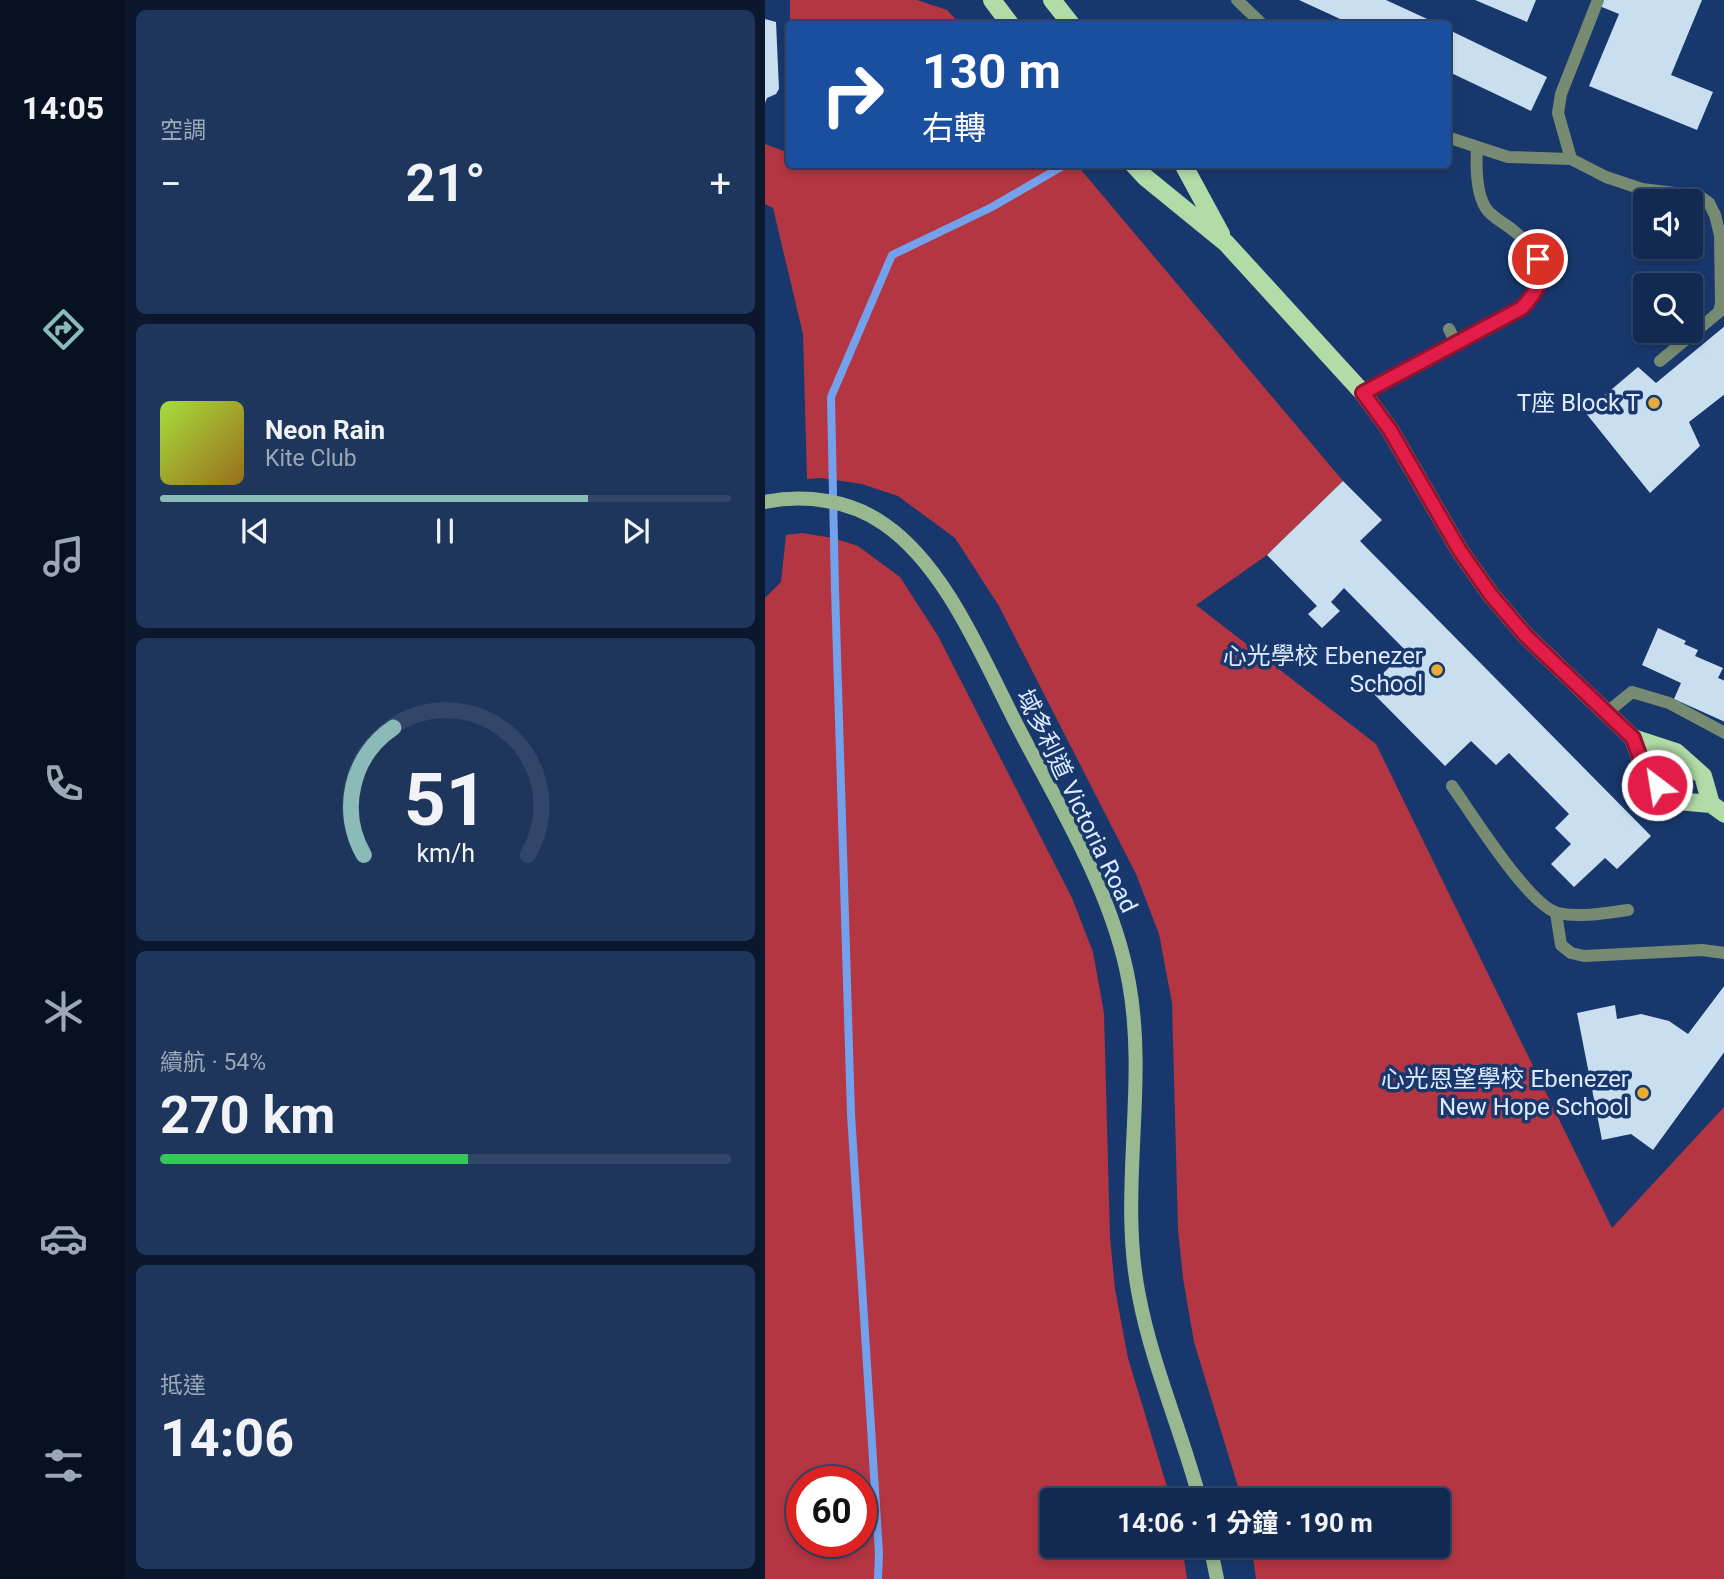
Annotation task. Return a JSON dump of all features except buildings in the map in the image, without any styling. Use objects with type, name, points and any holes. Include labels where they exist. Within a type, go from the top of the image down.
[{"type":"main road","points":[[992,0],[1008,21]]},
{"type":"main road","points":[[1052,0],[1069,21]]},
{"type":"main road","points":[[1137,168],[1226,243],[1363,393],[1390,430],[1460,551],[1491,595],[1526,636],[1633,738],[1676,752],[1703,776],[1718,809]]},
{"type":"main road","points":[[1185,168],[1226,243]]},
{"type":"main road","name":"域多利道 Victoria Road","points":[[769,501],[822,500],[865,512],[885,524],[922,558],[960,617],[1072,832],[1098,888],[1120,947],[1133,1016],[1134,1093],[1130,1204],[1134,1270],[1145,1323],[1196,1488]]},
{"type":"main road","points":[[1633,738],[1647,777],[1677,802],[1718,809]]},
{"type":"main road","points":[[1213,1558],[1217,1579]]},
{"type":"lane","points":[[1238,0],[1258,21]]},
{"type":"lane","points":[[1571,159],[1558,113],[1561,94],[1598,0]]},
{"type":"lane","points":[[1451,138],[1508,157],[1571,159],[1606,177],[1642,189],[1699,197],[1709,203],[1720,234],[1719,312],[1660,361]]},
{"type":"lane","points":[[1363,393],[1522,308],[1540,283],[1538,259],[1515,232],[1487,210],[1478,182],[1477,147]]},
{"type":"lane","points":[[1449,329],[1456,343]]},
{"type":"lane","points":[[1605,713],[1632,692],[1669,703],[1724,733]]},
{"type":"lane","points":[[1452,786],[1540,904],[1556,913],[1579,915],[1628,910]]},
{"type":"lane","points":[[1556,913],[1561,944],[1571,953],[1583,956],[1702,950],[1724,953]]},
{"type":"shaded area","points":[[790,0],[917,0],[947,10],[957,21],[790,21]]},
{"type":"shaded area","points":[[765,144],[786,152],[786,168],[1080,168],[1343,481],[1267,555],[1196,605],[1376,744],[1612,1228],[1724,1107],[1724,1579],[1256,1579],[1253,1558],[1450,1558],[1450,1488],[1238,1488],[1194,1342],[1183,1278],[1178,1229],[1172,1003],[1159,934],[1136,874],[999,606],[955,538],[898,496],[862,484],[821,478],[807,479],[803,334],[773,208],[765,204]]},
{"type":"shaded area","points":[[802,533],[833,538],[858,546],[900,577],[938,636],[1072,898],[1093,952],[1104,1013],[1110,1237],[1115,1289],[1128,1358],[1167,1488],[1040,1488],[1040,1558],[1184,1558],[1187,1579],[765,1579],[765,598],[781,582],[786,535]]},
{"type":"waterway","points":[[878,1579],[879,1553],[851,1114],[831,397],[892,255],[992,207],[1059,168]]},
{"type":"place","name":"T座 Block T","points":[[1654,403]]},
{"type":"place","name":"心光學校 Ebenezer School","points":[[1437,670]]},
{"type":"place","name":"心光恩望學校 Ebenezer New Hope School","points":[[1643,1093]]},
{"type":"route","points":[[1538,259],[1540,283],[1522,308],[1363,393],[1390,430],[1460,551],[1491,595],[1526,636],[1633,738],[1647,777],[1657,785]]}]
